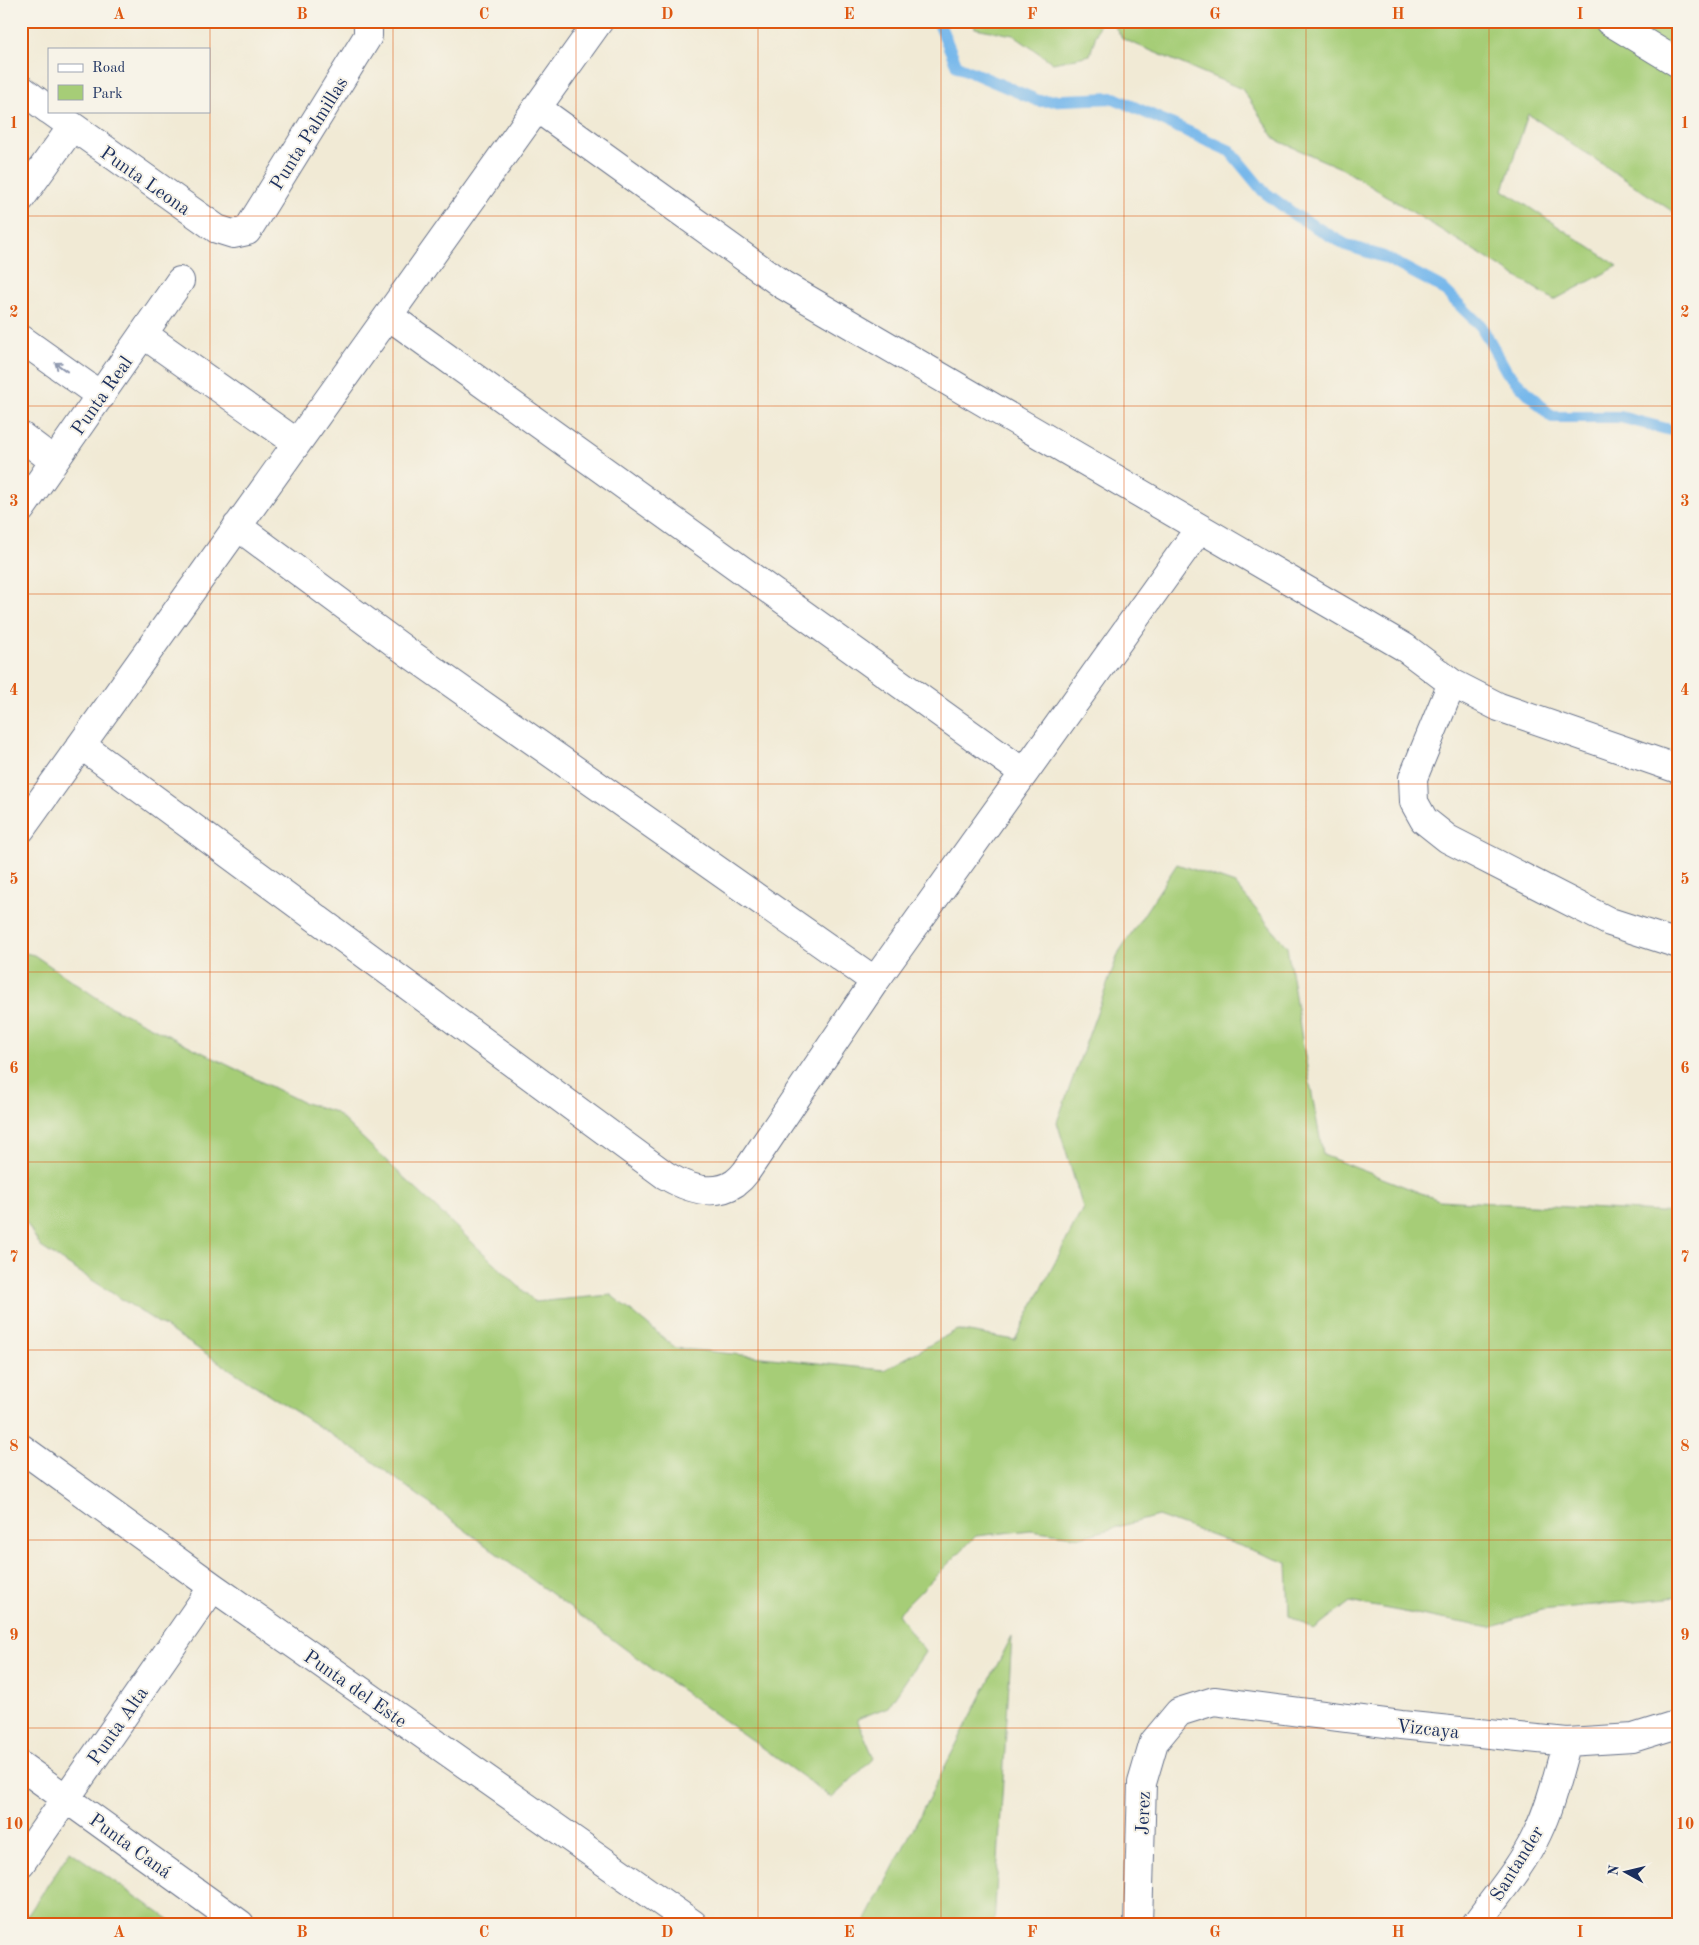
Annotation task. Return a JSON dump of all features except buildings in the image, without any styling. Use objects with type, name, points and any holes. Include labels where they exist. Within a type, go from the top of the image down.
[{"type":"street","points":[[21,829],[599,21]]},
{"type":"street","points":[[1609,21],[1678,63]]},
{"type":"street","name":"Punta Palmillas","points":[[248,231],[368,28]]},
{"type":"street","name":"Punta Leona","points":[[21,89],[48,109]]},
{"type":"street","points":[[537,108],[783,285],[1404,647],[1452,683],[1498,707],[1678,769]]},
{"type":"street","name":"Punta Leona","points":[[52,112],[72,128],[217,229],[233,234],[248,231]]},
{"type":"street","points":[[21,198],[72,128]]},
{"type":"street","name":"Punta Real","points":[[21,509],[180,281]]},
{"type":"street","points":[[389,316],[1024,773]]},
{"type":"street","points":[[143,334],[297,443]]},
{"type":"street","points":[[21,339],[101,396]]},
{"type":"street","points":[[21,436],[54,461]]},
{"type":"street","points":[[237,526],[406,651],[875,981]]},
{"type":"street","points":[[81,745],[666,1175],[696,1189],[709,1191],[722,1189],[734,1184],[746,1172],[875,981],[1199,529]]},
{"type":"street","points":[[1452,683],[1413,778],[1414,802],[1424,820],[1448,839],[1610,922],[1678,944]]},
{"type":"street","name":"Punta del Este","points":[[21,1448],[213,1587],[693,1924]]},
{"type":"street","name":"Punta Alta","points":[[21,1862],[213,1587]]},
{"type":"street","name":"Vizcaya","points":[[1178,1712],[1214,1701],[1401,1725],[1568,1742],[1633,1738],[1678,1724]]},
{"type":"street","name":"Jerez","points":[[1138,1924],[1142,1783],[1154,1742],[1178,1712]]},
{"type":"street","name":"Santander","points":[[1476,1924],[1515,1871],[1537,1834],[1552,1796],[1568,1742]]},
{"type":"street","name":"Punta Caná","points":[[21,1766],[240,1924]]},
{"type":"green space","points":[[973,21],[1100,21],[1090,55],[1053,63],[1013,35],[975,28]]},
{"type":"green space","points":[[1111,21],[1678,21],[1678,215],[1528,114],[1503,190],[1618,266],[1554,300],[1343,169],[1276,140],[1242,89],[1123,39]]},
{"type":"green space","points":[[1177,864],[1235,884],[1287,947],[1323,1155],[1439,1200],[1678,1213],[1678,1597],[1541,1610],[1491,1628],[1350,1602],[1314,1630],[1289,1615],[1287,1563],[1158,1516],[1081,1537],[1031,1530],[976,1536],[898,1614],[925,1652],[888,1707],[857,1719],[874,1758],[832,1798],[655,1671],[372,1461],[41,1247],[21,1214],[21,952],[34,955],[109,1006],[302,1102],[335,1112],[535,1302],[611,1295],[676,1348],[884,1370],[957,1330],[1015,1340],[1083,1208],[1057,1122],[1119,952]]},
{"type":"green space","points":[[1012,1636],[994,1924],[864,1924]]},
{"type":"green space","points":[[70,1851],[176,1924],[22,1924]]},
{"type":"waterway","points":[[938,21],[957,66],[1039,101],[1114,98],[1230,151],[1263,191],[1295,215],[1346,245],[1384,257],[1441,287],[1481,326],[1507,372],[1552,417],[1620,417],[1678,432]]}]
